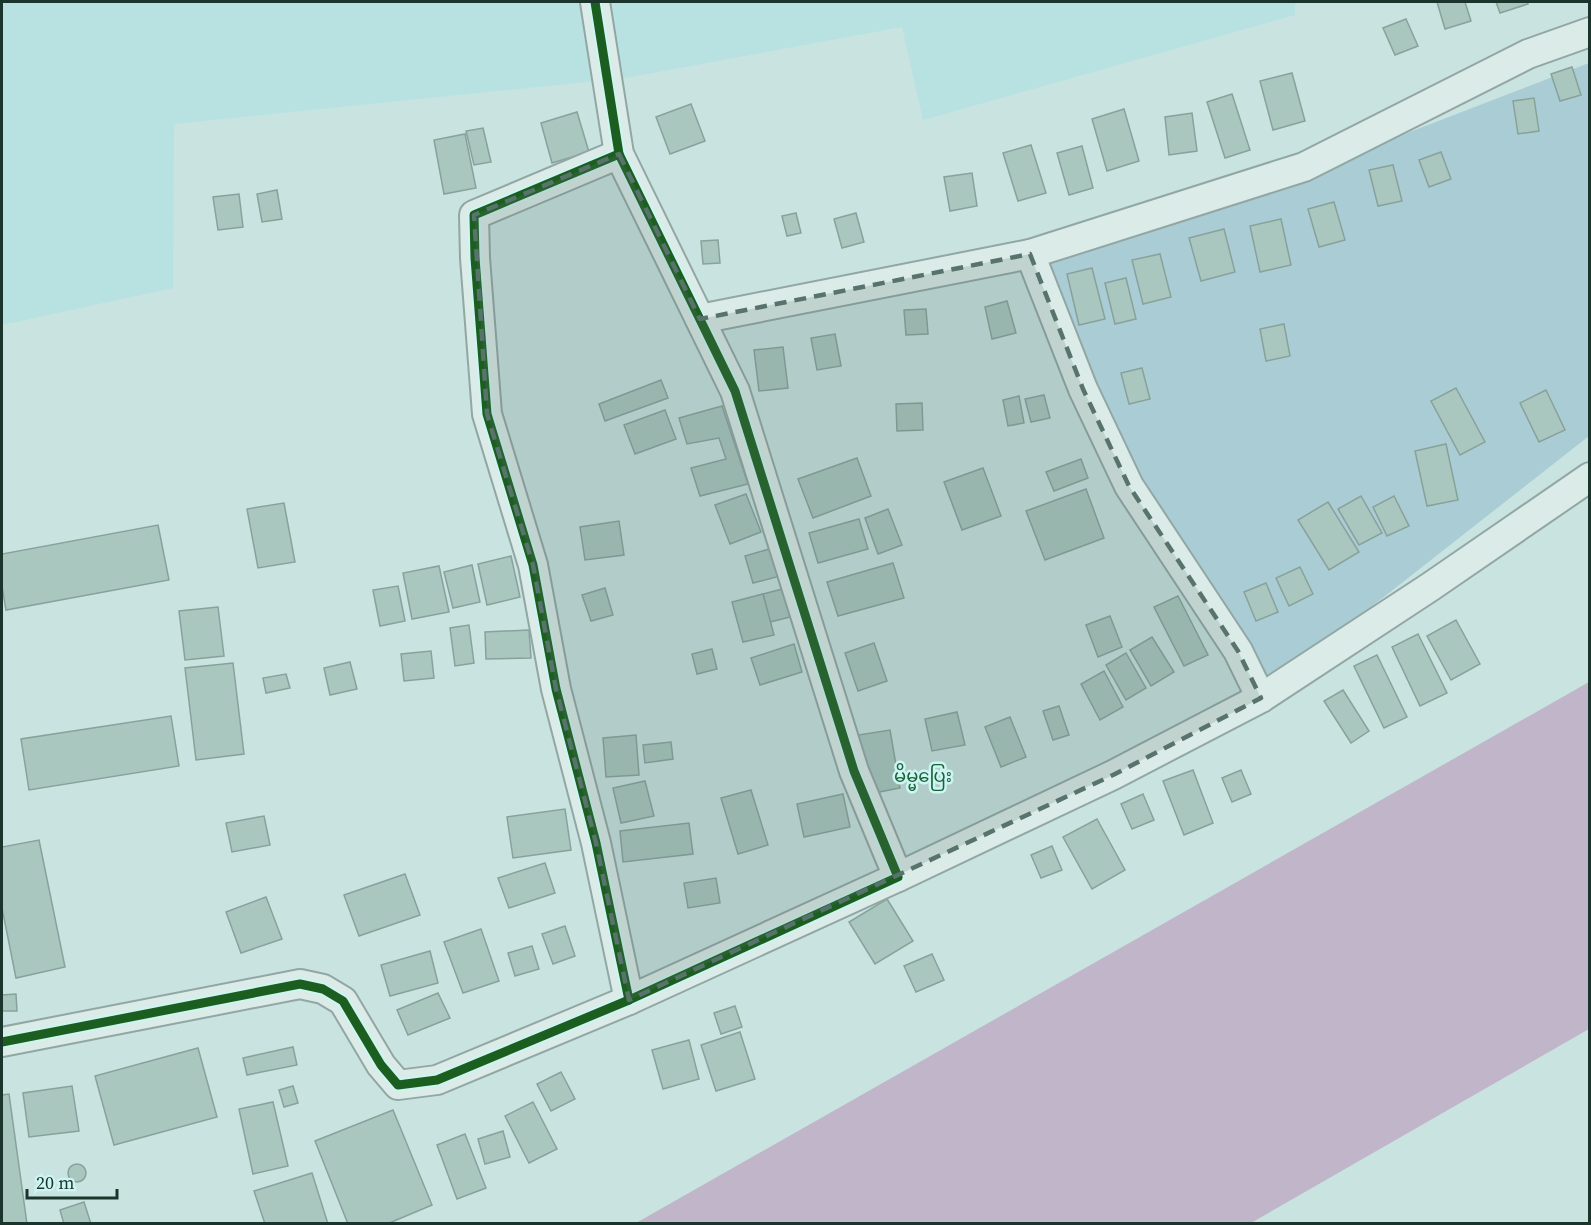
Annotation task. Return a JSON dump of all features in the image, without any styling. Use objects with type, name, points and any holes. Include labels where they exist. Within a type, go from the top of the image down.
[{"type":"street","points":[[595,2],[619,154],[735,391],[854,771],[898,877]]},
{"type":"street","points":[[700,319],[1030,254],[1304,166],[1528,54],[1590,32]]},
{"type":"street","points":[[619,154],[474,215],[475,258],[487,414],[533,565],[556,689],[596,843],[629,1000]]},
{"type":"street","points":[[1030,254],[1083,389],[1129,486],[1238,651],[1261,698]]},
{"type":"street","points":[[2,1042],[300,984],[322,988],[343,1001],[381,1065],[398,1085],[437,1080],[629,1000],[898,877],[1113,774],[1261,698],[1430,587],[1590,477]]},
{"type":"highlighted area","points":[[619,154],[700,319],[1030,254],[1083,389],[1129,486],[1238,651],[1261,698],[1113,775],[629,1000],[596,843],[556,689],[533,565],[487,414],[474,215]]},
{"type":"shaded area","points":[[2,2],[1295,2],[1295,15],[923,120],[902,27],[625,78],[174,124],[173,288],[2,325]]},
{"type":"shaded area","points":[[1589,63],[1589,436],[1264,691],[1140,482],[1030,254],[1384,142]]},
{"type":"shaded area","points":[[1589,682],[1589,1029],[1251,1223],[636,1223]]},
{"type":"building","points":[[1437,2],[1465,2],[1471,21],[1445,29]]},
{"type":"building","points":[[1496,2],[1527,2],[1528,4],[1500,13]]},
{"type":"building","points":[[1406,19],[1418,46],[1395,55],[1383,28]]},
{"type":"building","points":[[1572,67],[1581,95],[1560,101],[1551,74]]},
{"type":"building","points":[[1292,73],[1305,121],[1273,130],[1260,81]]},
{"type":"building","points":[[1232,94],[1250,150],[1225,158],[1207,102]]},
{"type":"building","points":[[1534,98],[1539,131],[1518,134],[1513,101]]},
{"type":"building","points":[[691,104],[705,141],[670,154],[656,117]]},
{"type":"building","points":[[1124,109],[1139,161],[1107,171],[1092,119]]},
{"type":"building","points":[[577,112],[589,152],[552,163],[541,123]]},
{"type":"building","points":[[1192,113],[1197,151],[1169,155],[1165,117]]},
{"type":"building","points":[[483,128],[491,162],[474,165],[466,131]]},
{"type":"building","points":[[465,134],[476,188],[444,194],[434,140]]},
{"type":"building","points":[[1031,145],[1046,193],[1018,201],[1003,153]]},
{"type":"building","points":[[1082,146],[1093,188],[1069,195],[1057,153]]},
{"type":"building","points":[[1441,152],[1451,179],[1429,187],[1419,160]]},
{"type":"building","points":[[1393,165],[1402,201],[1378,206],[1369,170]]},
{"type":"building","points":[[972,173],[977,206],[950,211],[944,177]]},
{"type":"building","points":[[277,190],[282,219],[262,222],[257,194]]},
{"type":"building","points":[[239,194],[243,227],[218,230],[213,197]]},
{"type":"building","points":[[1334,202],[1345,240],[1319,247],[1308,209]]},
{"type":"building","points":[[796,213],[801,233],[787,236],[782,216]]},
{"type":"building","points":[[856,213],[864,242],[842,248],[834,219]]},
{"type":"building","points":[[1281,219],[1291,265],[1260,272],[1250,226]]},
{"type":"building","points":[[1224,229],[1235,272],[1201,281],[1189,238]]},
{"type":"building","points":[[718,240],[720,263],[703,264],[701,241]]},
{"type":"building","points":[[1160,254],[1171,297],[1143,304],[1132,260]]},
{"type":"building","points":[[1092,268],[1105,319],[1079,325],[1067,274]]},
{"type":"building","points":[[1126,278],[1136,319],[1115,324],[1105,283]]},
{"type":"building","points":[[1007,301],[1016,333],[992,339],[985,307]]},
{"type":"building","points":[[926,309],[928,334],[906,335],[904,310]]},
{"type":"building","points":[[1284,324],[1290,356],[1266,361],[1260,329]]},
{"type":"building","points":[[835,334],[841,366],[817,370],[811,338]]},
{"type":"building","points":[[783,347],[788,388],[759,391],[754,350]]},
{"type":"building","points":[[1142,368],[1150,399],[1129,404],[1121,373]]},
{"type":"building","points":[[661,380],[668,398],[605,421],[599,404]]},
{"type":"building","points":[[1456,388],[1485,442],[1460,455],[1431,401]]},
{"type":"building","points":[[1546,390],[1565,430],[1539,442],[1520,403]]},
{"type":"building","points":[[1044,395],[1050,418],[1031,422],[1025,399]]},
{"type":"building","points":[[1019,396],[1024,423],[1008,426],[1003,400]]},
{"type":"building","points":[[922,403],[923,430],[897,431],[896,404]]},
{"type":"building","points":[[722,406],[748,484],[700,496],[691,468],[726,459],[719,438],[687,444],[679,418]]},
{"type":"building","points":[[665,410],[676,439],[635,454],[624,425]]},
{"type":"building","points":[[1446,444],[1458,500],[1427,506],[1415,451]]},
{"type":"building","points":[[857,458],[871,496],[813,518],[798,479]]},
{"type":"building","points":[[1081,459],[1088,478],[1054,491],[1046,472]]},
{"type":"building","points":[[983,468],[1001,516],[962,530],[944,482]]},
{"type":"building","points":[[1086,489],[1104,538],[1045,560],[1026,511]]},
{"type":"building","points":[[746,494],[761,532],[730,544],[715,505]]},
{"type":"building","points":[[1361,496],[1382,533],[1359,545],[1338,509]]},
{"type":"building","points":[[1394,496],[1409,526],[1387,536],[1373,507]]},
{"type":"building","points":[[1328,502],[1359,552],[1329,570],[1298,520]]},
{"type":"building","points":[[284,503],[295,562],[258,568],[247,509]]},
{"type":"building","points":[[888,509],[902,545],[878,554],[865,518]]},
{"type":"building","points":[[859,519],[868,549],[818,563],[809,533]]},
{"type":"building","points":[[619,521],[624,555],[585,560],[580,527]]},
{"type":"building","points":[[158,525],[169,580],[6,610],[2,586],[2,554]]},
{"type":"building","points":[[780,546],[788,574],[753,583],[745,556]]},
{"type":"building","points":[[511,556],[520,597],[487,605],[478,564]]},
{"type":"building","points":[[893,563],[904,598],[838,616],[827,582]]},
{"type":"building","points":[[472,565],[480,602],[453,608],[444,572]]},
{"type":"building","points":[[439,566],[449,612],[412,619],[403,573]]},
{"type":"building","points":[[1300,567],[1313,594],[1289,606],[1276,578]]},
{"type":"building","points":[[1266,583],[1278,612],[1256,621],[1244,592]]},
{"type":"building","points":[[398,586],[405,621],[380,626],[373,590]]},
{"type":"building","points":[[790,587],[798,615],[770,622],[763,594]]},
{"type":"building","points":[[605,588],[613,615],[591,621],[582,595]]},
{"type":"building","points":[[763,594],[774,635],[743,642],[732,602]]},
{"type":"building","points":[[1178,596],[1208,655],[1184,666],[1154,607]]},
{"type":"building","points":[[218,607],[224,656],[185,660],[179,611]]},
{"type":"building","points":[[1110,616],[1122,647],[1098,657],[1086,625]]},
{"type":"building","points":[[1456,620],[1480,664],[1451,680],[1427,636]]},
{"type":"building","points":[[469,625],[474,663],[455,666],[450,628]]},
{"type":"building","points":[[529,630],[531,658],[486,659],[485,632]]},
{"type":"building","points":[[1418,634],[1447,693],[1420,706],[1392,647]]},
{"type":"building","points":[[1152,637],[1174,672],[1151,686],[1130,650]]},
{"type":"building","points":[[874,643],[887,681],[858,691],[845,653]]},
{"type":"building","points":[[794,644],[802,672],[760,685],[751,658]]},
{"type":"building","points":[[712,649],[717,669],[697,674],[692,654]]},
{"type":"building","points":[[431,651],[434,678],[404,681],[401,654]]},
{"type":"building","points":[[1126,653],[1146,688],[1126,700],[1106,665]]},
{"type":"building","points":[[1377,655],[1407,717],[1384,728],[1354,666]]},
{"type":"building","points":[[350,662],[357,689],[330,695],[324,668]]},
{"type":"building","points":[[233,663],[244,754],[196,760],[185,668]]},
{"type":"building","points":[[1104,671],[1123,707],[1100,720],[1081,684]]},
{"type":"building","points":[[286,674],[290,688],[266,693],[263,678]]},
{"type":"building","points":[[1343,690],[1369,731],[1351,743],[1324,701]]},
{"type":"building","points":[[1059,706],[1069,735],[1053,740],[1043,711]]},
{"type":"building","points":[[957,712],[965,745],[932,751],[925,719]]},
{"type":"building","points":[[171,716],[179,766],[29,790],[21,739]]},
{"type":"building","points":[[1010,717],[1026,757],[1001,767],[985,727]]},
{"type":"building","points":[[890,730],[900,788],[869,794],[858,735]]},
{"type":"building","points":[[636,735],[639,775],[606,777],[603,738]]},
{"type":"building","points":[[671,742],[673,759],[645,763],[643,745]]},
{"type":"building","points":[[1193,770],[1213,823],[1184,835],[1163,781]]},
{"type":"building","points":[[1241,770],[1251,794],[1232,802],[1222,778]]},
{"type":"building","points":[[645,781],[654,816],[621,823],[613,788]]},
{"type":"building","points":[[751,790],[768,845],[738,854],[721,798]]},
{"type":"building","points":[[843,794],[850,827],[804,837],[797,804]]},
{"type":"building","points":[[1143,794],[1154,820],[1132,829],[1121,804]]},
{"type":"building","points":[[565,809],[571,850],[513,858],[507,817]]},
{"type":"building","points":[[264,816],[270,845],[232,852],[226,823]]},
{"type":"building","points":[[1097,819],[1125,870],[1092,889],[1063,837]]},
{"type":"building","points":[[689,823],[693,854],[623,862],[620,831]]},
{"type":"building","points":[[39,840],[65,967],[16,978],[2,908],[2,847]]},
{"type":"building","points":[[1052,846],[1062,870],[1041,878],[1031,855]]},
{"type":"building","points":[[545,863],[555,893],[509,908],[498,878]]},
{"type":"building","points":[[405,874],[420,915],[359,936],[344,895]]},
{"type":"building","points":[[716,878],[720,903],[688,908],[684,883]]},
{"type":"building","points":[[266,897],[282,939],[241,953],[226,912]]},
{"type":"building","points":[[887,899],[913,941],[875,964],[849,922]]},
{"type":"building","points":[[565,926],[575,956],[553,964],[542,934]]},
{"type":"building","points":[[481,929],[499,981],[463,993],[444,942]]},
{"type":"building","points":[[532,946],[539,969],[515,976],[508,953]]},
{"type":"building","points":[[430,951],[438,983],[390,996],[381,965]]},
{"type":"building","points":[[932,954],[944,980],[916,992],[904,966]]},
{"type":"building","points":[[438,993],[450,1018],[408,1035],[397,1010]]},
{"type":"building","points":[[16,994],[17,1011],[2,1011],[2,995]]},
{"type":"building","points":[[735,1006],[742,1027],[721,1034],[714,1013]]},
{"type":"building","points":[[740,1032],[755,1079],[716,1091],[701,1045]]},
{"type":"building","points":[[689,1040],[699,1079],[663,1089],[652,1050]]},
{"type":"building","points":[[293,1047],[297,1065],[247,1075],[243,1058]]},
{"type":"building","points":[[198,1048],[217,1117],[114,1145],[95,1076]]},
{"type":"building","points":[[561,1072],[575,1099],[551,1111],[537,1084]]},
{"type":"building","points":[[72,1086],[79,1131],[29,1137],[23,1093]]},
{"type":"building","points":[[293,1086],[298,1103],[284,1107],[279,1090]]},
{"type":"building","points":[[9,1094],[27,1224],[2,1224],[2,1095]]},
{"type":"building","points":[[273,1102],[288,1166],[253,1174],[239,1109]]},
{"type":"building","points":[[533,1102],[557,1149],[529,1163],[505,1116]]},
{"type":"building","points":[[393,1110],[432,1205],[387,1224],[348,1224],[315,1141]]},
{"type":"building","points":[[503,1131],[510,1157],[485,1164],[478,1139]]},
{"type":"building","points":[[465,1134],[486,1188],[457,1199],[437,1145]]},
{"type":"building","points":[[73,1164],[81,1164],[86,1169],[84,1180],[73,1182],[68,1177],[68,1169]]},
{"type":"building","points":[[312,1173],[328,1224],[265,1224],[254,1191]]},
{"type":"building","points":[[84,1202],[91,1224],[64,1224],[60,1210]]},
{"type":"cycle path","points":[[2,1042],[300,984],[323,989],[343,1001],[381,1065],[398,1085],[437,1080],[629,1000],[898,877],[854,771],[735,391],[619,154],[595,2]]},
{"type":"cycle path","points":[[619,154],[474,215],[475,258],[487,414],[533,565],[556,689],[596,843],[629,1000]]},
{"type":"district","name":"မိမ္မပြေး","points":[[923,776]]}]
